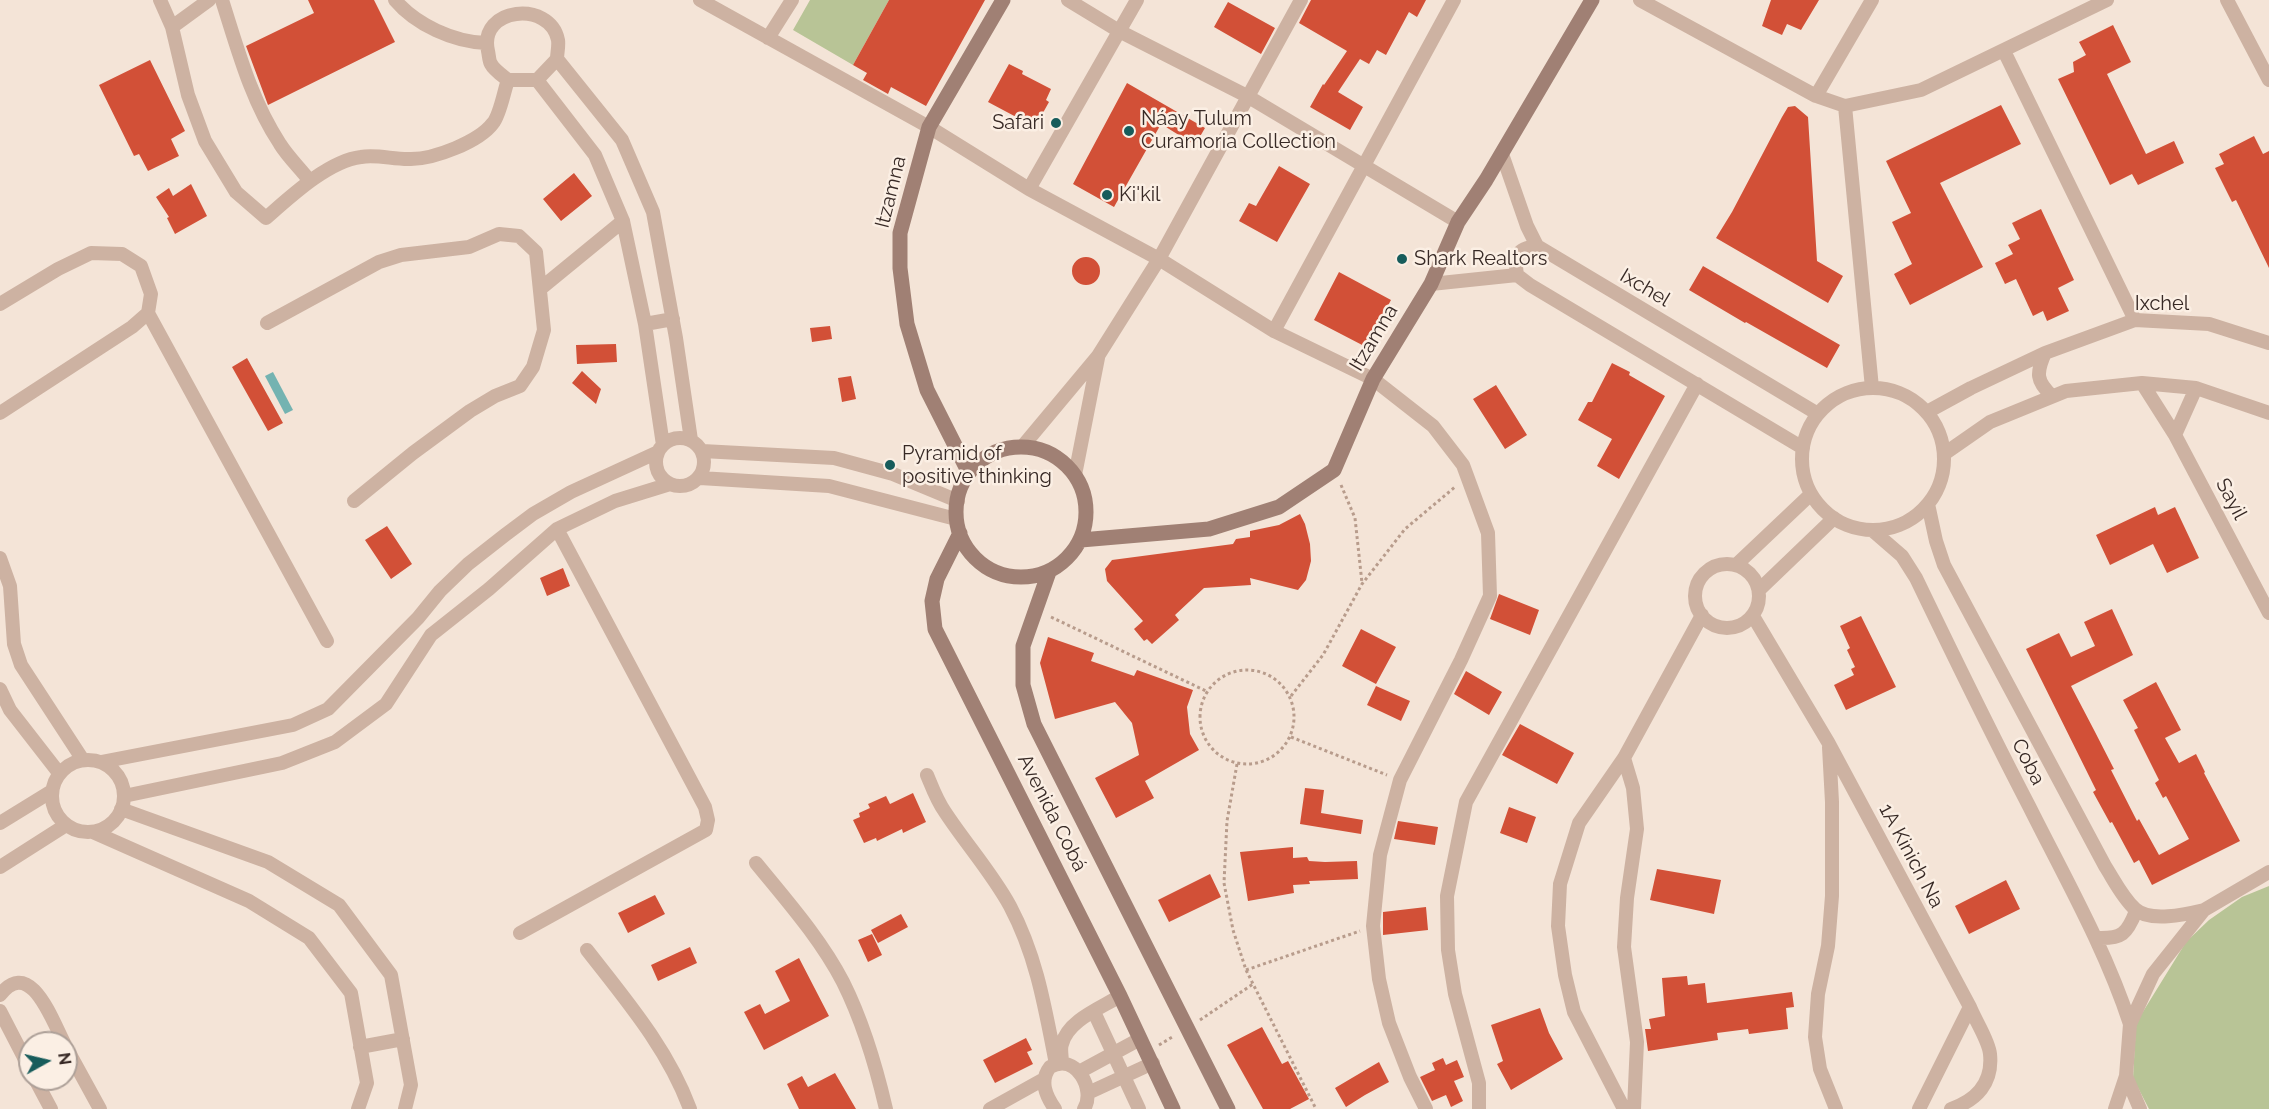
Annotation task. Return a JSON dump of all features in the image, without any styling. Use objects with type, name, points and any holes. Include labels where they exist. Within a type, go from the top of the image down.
[{"type":"street","points":[[160,0],[172,27],[188,95],[205,141],[236,192],[266,218],[309,180],[361,156],[413,159],[438,155],[468,143],[494,123],[508,80]]},
{"type":"street","points":[[172,27],[209,0]]},
{"type":"street","points":[[222,0],[243,68],[261,112],[281,145],[309,180]]},
{"type":"street","points":[[395,0],[420,22],[469,42],[486,43]]},
{"type":"street","points":[[700,0],[929,127],[1029,189],[1159,259],[1274,331],[1372,379],[1433,426],[1463,465],[1488,533],[1490,596],[1461,660],[1400,780],[1380,855],[1373,926],[1379,979],[1389,1023],[1425,1109]]},
{"type":"street","points":[[768,38],[792,0]]},
{"type":"street","name":"Itzamna","points":[[969,473],[927,390],[907,324],[900,268],[900,233],[929,127],[1004,0]]},
{"type":"street","points":[[1068,0],[1119,31],[1247,96],[1458,222]]},
{"type":"street","points":[[1029,189],[1137,0]]},
{"type":"street","points":[[1022,447],[1098,356],[1159,259],[1300,0]]},
{"type":"street","points":[[1274,331],[1454,0]]},
{"type":"street","name":"Itzamna","points":[[1334,470],[1372,379],[1431,284],[1458,222],[1502,154],[1592,0]]},
{"type":"street","points":[[1640,0],[1816,96],[1845,106],[1920,90],[2107,0]]},
{"type":"street","points":[[1816,96],[1872,0]]},
{"type":"street","points":[[2226,0],[2269,80]]},
{"type":"street","points":[[538,9],[550,24],[558,40],[557,59],[537,80],[508,80],[491,65],[486,43],[495,22],[514,11],[538,9]]},
{"type":"street","points":[[2004,51],[2135,320]]},
{"type":"street","points":[[557,59],[622,140],[653,212],[673,320],[691,440],[702,451],[704,466],[700,478]]},
{"type":"street","points":[[537,80],[595,155],[623,221],[645,324],[661,449],[656,467],[659,474],[670,484]]},
{"type":"street","points":[[1845,106],[1872,388]]},
{"type":"street","points":[[1502,154],[1537,246],[1526,247],[1517,255],[1517,275]]},
{"type":"street","points":[[540,289],[623,221]]},
{"type":"street","points":[[267,323],[378,262],[401,255],[469,247],[499,234],[519,236],[536,252],[544,330],[533,367],[520,386],[495,396],[470,411],[354,501]]},
{"type":"street","name":"Ixchel","points":[[1537,246],[1818,414]]},
{"type":"street","points":[[0,304],[58,269],[91,254],[122,254],[141,267],[151,294],[148,313],[327,641]]},
{"type":"street","points":[[1431,284],[1517,275],[1530,285],[1803,448]]},
{"type":"street","points":[[0,413],[132,327],[148,313]]},
{"type":"street","points":[[645,324],[673,320]]},
{"type":"street","name":"Ixchel","points":[[1927,412],[2045,353],[2135,320],[2210,324],[2269,343]]},
{"type":"street","points":[[2045,353],[2038,368],[2039,378],[2042,387],[2052,396]]},
{"type":"street","points":[[1075,475],[1098,356]]},
{"type":"street","points":[[1944,454],[1990,422],[2066,391],[2142,383],[2196,388],[2269,413]]},
{"type":"street","name":"Sayil","points":[[2142,383],[2175,435],[2269,613]]},
{"type":"street","points":[[1479,1109],[1479,1083],[1455,994],[1448,950],[1447,896],[1466,802],[1697,384]]},
{"type":"street","points":[[2175,435],[2196,388]]},
{"type":"street","points":[[1888,389],[1902,394],[1927,412],[1939,432],[1944,454],[1943,472],[1938,489],[1917,515],[1903,524],[1888,529],[1872,530],[1846,525],[1825,511],[1811,494],[1803,471],[1803,448],[1808,430],[1818,414],[1829,403],[1857,390],[1888,389]]},
{"type":"street","points":[[101,762],[116,773],[121,782],[123,803],[110,825],[93,832],[83,832],[66,825],[54,810],[52,791],[59,774],[66,767],[83,760],[101,762],[293,725],[328,709],[468,564],[533,514],[571,492],[661,449],[676,438],[691,440]]},
{"type":"street","points":[[1022,447],[1043,450],[1061,460],[1075,475],[1085,496],[1086,518],[1081,540],[1068,558],[1049,572],[1027,577],[1005,575],[984,566],[970,551],[958,526],[958,501],[969,473],[984,459],[1002,449],[1022,447]]},
{"type":"street","points":[[702,451],[834,458],[893,474],[958,501]]},
{"type":"street","points":[[1081,540],[1209,529],[1279,507],[1334,470]]},
{"type":"street","points":[[123,803],[282,763],[335,742],[386,704],[431,635],[489,589],[557,529],[615,501],[670,484],[685,486],[700,478],[830,486],[958,526]]},
{"type":"street","points":[[1736,565],[1811,494]]},
{"type":"street","points":[[1928,504],[1944,565],[2105,866],[2136,911],[2152,916],[2178,916],[2205,910],[2269,872]]},
{"type":"street","points":[[1759,590],[1834,518]]},
{"type":"street","name":"Avenida Cobá","points":[[958,526],[937,579],[932,601],[936,629],[1120,996],[1173,1109]]},
{"type":"street","points":[[520,933],[706,830],[708,820],[705,807],[557,529]]},
{"type":"street","name":"Coba","points":[[1872,530],[1902,555],[1916,578],[1994,739],[2097,938],[2116,982],[2130,1024]]},
{"type":"street","points":[[0,558],[10,586],[14,644],[21,665],[83,760]]},
{"type":"street","points":[[1718,564],[1743,567],[1754,577],[1759,590],[1759,601],[1753,616],[1739,626],[1731,628],[1715,626],[1702,615],[1695,599],[1698,581],[1703,574],[1718,564]]},
{"type":"street","name":"Avenida Cobá","points":[[1049,572],[1023,646],[1023,685],[1034,724],[1228,1109]]},
{"type":"street","points":[[1624,1109],[1574,1012],[1564,975],[1558,926],[1560,884],[1579,823],[1624,758],[1702,615]]},
{"type":"street","name":"1A Kinich Na","points":[[1753,616],[1828,742],[1970,1007],[1990,1052],[1989,1079],[1978,1094],[1951,1109]]},
{"type":"street","points":[[0,689],[10,710],[59,774]]},
{"type":"street","points":[[1828,742],[1832,802],[1832,896],[1828,946],[1818,994],[1815,1037],[1820,1070],[1836,1109]]},
{"type":"street","points":[[1624,758],[1633,788],[1636,829],[1627,898],[1624,947],[1637,1042],[1634,1109]]},
{"type":"street","points":[[927,775],[943,810],[1009,904],[1026,938],[1037,969],[1059,1063]]},
{"type":"street","points":[[0,823],[52,791]]},
{"type":"street","points":[[123,803],[268,862],[339,905],[391,975],[411,1085],[405,1109]]},
{"type":"street","points":[[0,867],[66,825]]},
{"type":"street","points":[[93,832],[249,901],[309,938],[351,993],[367,1083],[358,1109]]},
{"type":"street","points":[[756,863],[804,922],[843,982],[866,1035],[886,1109]]},
{"type":"street","points":[[2115,1109],[2126,1076],[2130,1024],[2153,974],[2205,910]]},
{"type":"street","points":[[2097,938],[2112,939],[2122,935],[2130,926],[2136,911]]},
{"type":"street","points":[[587,950],[667,1058],[683,1089],[690,1109]]},
{"type":"street","points":[[0,994],[7,985],[20,981],[34,987],[58,1031]]},
{"type":"street","points":[[1059,1063],[1061,1046],[1066,1033],[1076,1023],[1120,996]]},
{"type":"street","points":[[1919,1109],[1970,1007]]},
{"type":"street","points":[[0,1011],[18,1046]]},
{"type":"street","points":[[1094,1012],[1139,1109]]},
{"type":"street","points":[[360,1047],[403,1039]]},
{"type":"street","points":[[1079,1072],[1140,1039]]},
{"type":"street","points":[[1055,1109],[1044,1085],[1044,1079],[1050,1067],[1059,1063],[1069,1064],[1079,1072],[1088,1094],[1084,1109]]},
{"type":"street","points":[[1088,1094],[1153,1063]]},
{"type":"street","points":[[78,1069],[100,1109]]},
{"type":"street","points":[[2126,1076],[2140,1109]]},
{"type":"street","points":[[990,1109],[1044,1079]]},
{"type":"street","points":[[41,1091],[51,1109]]},
{"type":"path","points":[[1334,470],[1355,518],[1362,584]]},
{"type":"path","points":[[1291,696],[1323,655],[1362,584],[1405,529],[1467,476]]},
{"type":"path","points":[[1036,609],[1206,691]]},
{"type":"path","points":[[1250,669],[1274,677],[1291,696],[1296,717],[1291,737],[1278,754],[1258,764],[1237,764],[1216,754],[1203,736],[1199,713],[1206,691],[1225,674],[1250,669]]},
{"type":"path","points":[[1291,737],[1400,780]]},
{"type":"path","points":[[1237,764],[1227,821],[1224,884],[1233,930],[1246,970],[1316,1109]]},
{"type":"path","points":[[1246,970],[1373,926]]},
{"type":"green space","points":[[810,0],[889,0],[853,65],[793,30]]},
{"type":"green space","points":[[2269,886],[2269,1109],[2149,1109],[2133,1078],[2136,1023],[2186,942],[2209,920],[2242,897]]},
{"type":"water","points":[[273,372],[293,410],[285,414],[265,376]]},
{"type":"building","points":[[308,0],[374,0],[395,42],[268,105],[246,46],[314,13]]},
{"type":"building","points":[[889,0],[985,0],[926,106],[891,87],[888,94],[863,80],[867,73],[853,65]]},
{"type":"building","points":[[1311,0],[1426,0],[1417,17],[1409,12],[1386,55],[1377,50],[1369,64],[1360,59],[1338,92],[1363,107],[1350,130],[1310,107],[1323,84],[1347,51],[1299,23]]},
{"type":"building","points":[[1771,0],[1819,0],[1801,30],[1787,24],[1782,35],[1762,26]]},
{"type":"building","points":[[1228,2],[1275,28],[1261,54],[1214,27]]},
{"type":"building","points":[[2113,25],[2131,62],[2107,74],[2146,154],[2174,141],[2184,163],[2138,185],[2132,174],[2110,185],[2058,79],[2074,72],[2073,62],[2086,55],[2079,42]]},
{"type":"building","points":[[150,60],[185,131],[171,139],[179,156],[148,171],[139,154],[134,156],[99,85]]},
{"type":"building","points":[[1009,64],[1023,71],[1022,74],[1051,89],[1046,100],[1049,102],[1035,127],[988,102]]},
{"type":"building","name":"Náay Tulum Curamoria Collection","points":[[1127,83],[1205,128],[1195,145],[1161,124],[1114,207],[1073,184]]},
{"type":"building","points":[[2001,105],[2021,144],[1940,183],[1983,267],[1910,305],[1894,274],[1912,264],[1892,222],[1911,213],[1886,161]]},
{"type":"building","points":[[1795,106],[1808,117],[1817,261],[1843,276],[1828,303],[1716,238],[1782,117],[1788,107]]},
{"type":"building","points":[[2254,136],[2263,154],[2269,151],[2269,268],[2236,200],[2232,202],[2215,168],[2224,164],[2219,154]]},
{"type":"building","points":[[1279,166],[1310,184],[1277,242],[1239,221],[1249,203],[1256,206]]},
{"type":"building","points":[[574,173],[592,196],[561,221],[543,199]]},
{"type":"building","points":[[191,184],[207,216],[175,234],[167,218],[169,217],[156,197],[169,188],[173,196]]},
{"type":"building","points":[[2041,209],[2074,280],[2058,288],[2069,311],[2047,321],[2043,311],[2033,316],[2016,279],[2005,284],[1995,263],[2013,254],[2008,245],[2020,239],[2012,223]]},
{"type":"building","points":[[1086,257],[1096,261],[1100,271],[1096,281],[1086,285],[1076,281],[1072,271],[1076,261]]},
{"type":"building","points":[[1703,266],[1840,345],[1827,368],[1689,290]]},
{"type":"building","points":[[1339,272],[1391,300],[1366,347],[1314,320]]},
{"type":"building","points":[[830,326],[832,339],[812,342],[810,328]]},
{"type":"building","points":[[616,344],[617,362],[577,364],[576,345]]},
{"type":"building","points":[[247,358],[283,423],[268,431],[232,367]]},
{"type":"building","points":[[1612,363],[1630,372],[1629,375],[1665,396],[1619,479],[1597,466],[1612,439],[1578,420],[1588,402],[1592,402]]},
{"type":"building","points":[[582,371],[601,389],[596,404],[572,383]]},
{"type":"building","points":[[851,376],[856,399],[842,402],[838,378]]},
{"type":"building","points":[[1496,385],[1527,435],[1505,449],[1473,399]]},
{"type":"building","points":[[2155,507],[2158,515],[2175,507],[2199,558],[2167,573],[2153,544],[2110,565],[2096,535]]},
{"type":"building","points":[[1300,514],[1310,544],[1311,561],[1306,580],[1298,590],[1250,578],[1251,585],[1204,588],[1175,615],[1179,620],[1152,644],[1147,639],[1144,641],[1134,629],[1143,621],[1107,581],[1105,569],[1112,560],[1233,544],[1236,539],[1250,537],[1250,531],[1279,525]]},
{"type":"building","points":[[387,526],[412,564],[391,579],[365,540]]},
{"type":"building","points":[[563,568],[570,586],[547,596],[540,578]]},
{"type":"building","points":[[1499,594],[1539,610],[1530,635],[1490,619]]},
{"type":"building","points":[[2112,609],[2133,655],[2071,686],[2114,769],[2111,770],[2137,821],[2139,819],[2159,855],[2189,839],[2166,796],[2163,798],[2155,783],[2159,780],[2134,730],[2138,728],[2123,700],[2156,682],[2181,730],[2165,738],[2179,763],[2196,754],[2240,841],[2152,885],[2139,860],[2134,863],[2093,792],[2096,790],[2026,649],[2059,633],[2071,657],[2095,646],[2084,622]]},
{"type":"building","points":[[1861,616],[1896,687],[1846,710],[1834,685],[1854,675],[1851,669],[1855,667],[1847,650],[1850,648],[1840,626]]},
{"type":"building","points":[[1361,629],[1396,647],[1376,684],[1342,666]]},
{"type":"building","points":[[1048,637],[1094,653],[1091,661],[1134,676],[1137,670],[1193,690],[1187,707],[1190,734],[1199,750],[1145,781],[1154,798],[1116,818],[1095,778],[1139,755],[1132,723],[1115,702],[1055,719],[1040,663]]},
{"type":"building","points":[[1466,671],[1502,692],[1489,715],[1454,694]]},
{"type":"building","points":[[1376,686],[1410,701],[1401,721],[1367,705]]},
{"type":"building","points":[[1520,724],[1574,753],[1557,784],[1502,755]]},
{"type":"building","points":[[1305,788],[1324,790],[1321,813],[1363,820],[1361,834],[1300,824]]},
{"type":"building","points":[[913,793],[926,822],[903,833],[902,829],[877,841],[876,838],[864,843],[853,820],[860,817],[859,813],[870,808],[868,804],[886,796],[890,804]]},
{"type":"building","points":[[1509,807],[1536,817],[1527,843],[1500,833]]},
{"type":"building","points":[[1398,821],[1438,827],[1435,845],[1394,839]]},
{"type":"building","points":[[1293,847],[1293,858],[1307,857],[1309,861],[1325,862],[1357,861],[1358,879],[1309,881],[1310,884],[1293,885],[1294,893],[1248,901],[1240,852]]},
{"type":"building","points":[[1657,869],[1721,880],[1714,914],[1650,900]]},
{"type":"building","points":[[1210,874],[1221,897],[1169,922],[1158,900]]},
{"type":"building","points":[[2006,880],[2020,909],[1969,934],[1955,906]]},
{"type":"building","points":[[655,895],[665,914],[628,933],[618,913]]},
{"type":"building","points":[[1426,907],[1428,930],[1383,935],[1383,912]]},
{"type":"building","points":[[901,914],[908,927],[878,943],[871,930]]},
{"type":"building","points":[[872,934],[882,955],[868,962],[858,940]]},
{"type":"building","points":[[690,947],[697,963],[658,981],[651,965]]},
{"type":"building","points":[[799,958],[829,1016],[764,1050],[744,1012],[760,1004],[765,1014],[790,1001],[775,971]]},
{"type":"building","points":[[1687,976],[1688,985],[1705,983],[1707,1003],[1792,992],[1794,1007],[1786,1008],[1788,1029],[1749,1034],[1748,1029],[1717,1033],[1718,1040],[1648,1051],[1645,1029],[1651,1029],[1649,1019],[1665,1016],[1662,978]]},
{"type":"building","points":[[1540,1008],[1549,1033],[1563,1059],[1511,1090],[1497,1064],[1503,1061],[1491,1025]]},
{"type":"building","points":[[1262,1027],[1282,1064],[1288,1061],[1309,1099],[1290,1109],[1263,1109],[1227,1045]]},
{"type":"building","points":[[1026,1038],[1032,1050],[1027,1052],[1033,1064],[995,1083],[983,1060]]},
{"type":"building","points":[[1443,1058],[1446,1065],[1457,1060],[1464,1077],[1454,1081],[1463,1101],[1451,1107],[1446,1095],[1432,1101],[1420,1077],[1435,1070],[1432,1063]]},
{"type":"building","points":[[1379,1062],[1389,1082],[1346,1107],[1335,1088]]},
{"type":"building","points":[[835,1073],[856,1109],[799,1109],[787,1084],[802,1076],[808,1087]]},
{"type":"place","name":"Safari","points":[[1056,123]]},
{"type":"place","name":"Náay Tulum Curamoria Collection","points":[[1129,131]]},
{"type":"place","name":"Ki'kil","points":[[1107,195]]},
{"type":"place","name":"Shark Realtors","points":[[1402,259]]},
{"type":"place","name":"Pyramid of positive thinking","points":[[890,465]]}]
